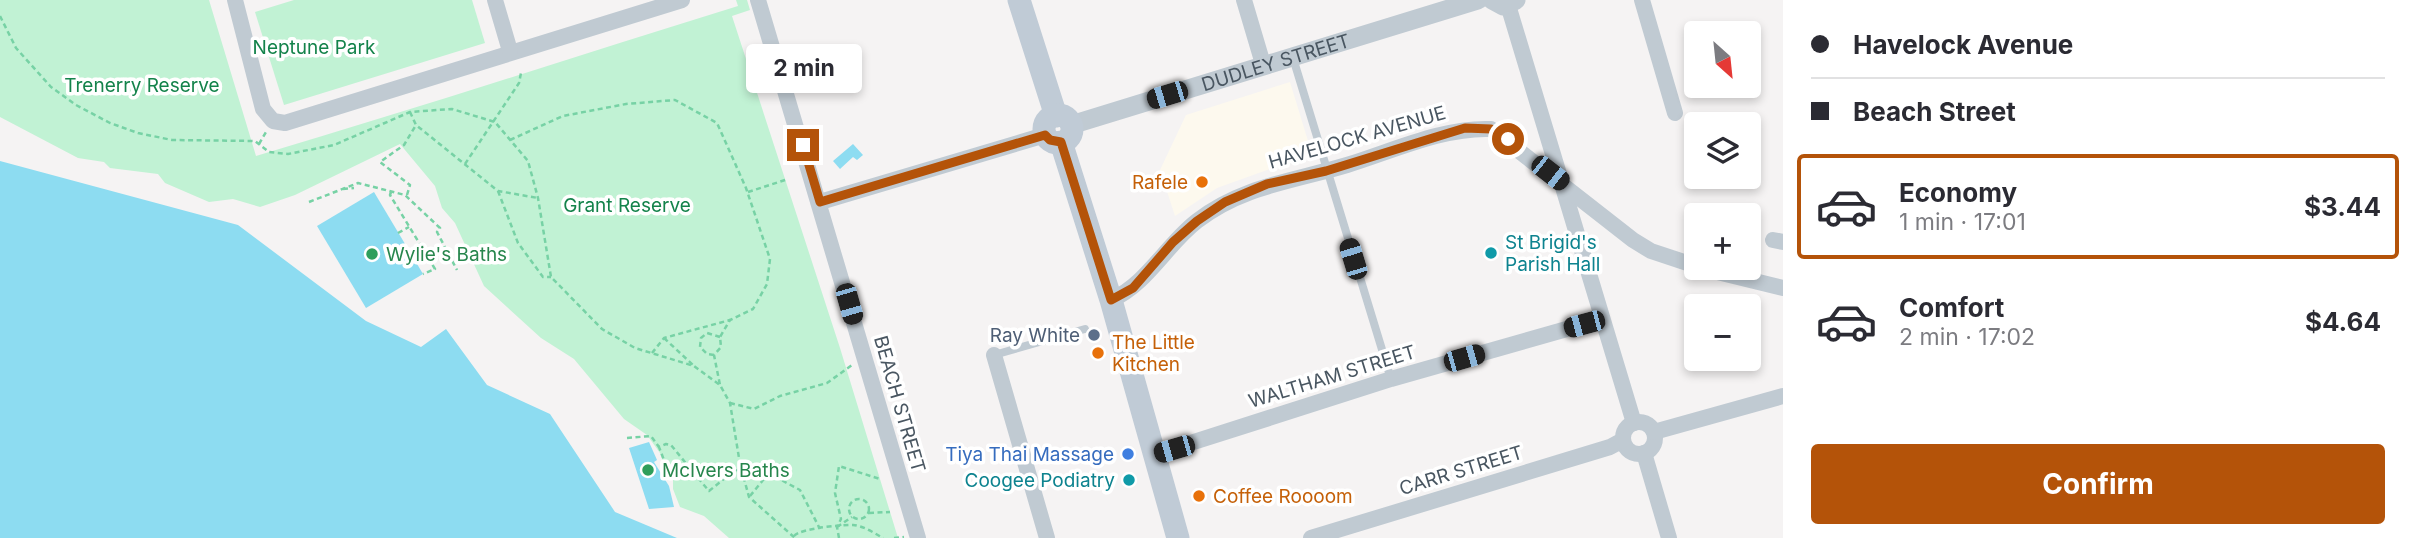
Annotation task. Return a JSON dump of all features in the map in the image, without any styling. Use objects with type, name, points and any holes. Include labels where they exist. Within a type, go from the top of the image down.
[{"type":"main road","points":[[1019,0],[1111,300],[1178,538]]},
{"type":"street","points":[[235,0],[263,109],[273,121],[285,123],[510,51],[682,0]]},
{"type":"street","points":[[495,0],[510,51]]},
{"type":"street","name":"BEACH STREET","points":[[758,0],[918,538]]},
{"type":"street","points":[[1244,0],[1263,64]]},
{"type":"street","name":"DUDLEY STREET","points":[[820,202],[1478,0]]},
{"type":"street","points":[[1642,0],[1675,113]]},
{"type":"street","points":[[1505,2],[1634,423]]},
{"type":"street","name":"HAVELOCK AVENUE","points":[[1111,300],[1133,288],[1173,242],[1225,202],[1267,184],[1326,171],[1465,128],[1491,129],[1633,240],[1651,251],[1684,262]]},
{"type":"street","points":[[1750,280],[1783,288]]},
{"type":"street","name":"WALTHAM STREET","points":[[1156,454],[1391,379],[1602,319]]},
{"type":"street","points":[[994,355],[1047,538]]},
{"type":"street","points":[[1654,432],[1783,396]]},
{"type":"street","points":[[1634,423],[1647,424],[1654,432],[1654,443],[1644,453],[1631,452],[1623,440],[1628,427],[1634,423]]},
{"type":"street","name":"CARR STREET","points":[[1311,538],[1610,447],[1623,440]]},
{"type":"street","points":[[1644,453],[1669,538]]},
{"type":"lane","points":[[1292,55],[1391,379]]},
{"type":"lane","points":[[994,355],[1085,329]]},
{"type":"path","points":[[0,16],[16,48],[51,87],[76,106],[138,133],[172,140],[255,141],[269,152],[288,154],[334,145],[410,112],[452,108],[495,122],[528,161],[538,198],[551,277],[603,329],[651,353],[694,366]]},
{"type":"path","points":[[465,164],[519,83],[521,73]]},
{"type":"path","points":[[509,140],[563,116],[626,104],[675,100],[717,123],[748,192],[770,259],[767,285],[753,309],[730,320],[664,338],[651,353]]},
{"type":"path","points":[[410,112],[416,125],[498,191],[538,198]]},
{"type":"path","points":[[405,195],[410,185],[380,162],[404,145],[416,125]]},
{"type":"path","points":[[748,192],[788,179]]},
{"type":"path","points":[[309,202],[358,183],[405,195],[440,228],[437,232],[457,270]]},
{"type":"path","points":[[343,189],[354,188]]},
{"type":"path","points":[[498,191],[518,243],[543,277],[551,277]]},
{"type":"path","points":[[391,192],[390,195],[435,269],[423,274]]},
{"type":"path","points":[[398,233],[410,227]]},
{"type":"path","points":[[730,320],[720,337],[721,347],[715,355],[720,384],[730,403],[741,469],[750,497],[794,537],[799,531],[852,525],[866,528],[883,538]]},
{"type":"path","points":[[705,327],[707,333]]},
{"type":"path","points":[[707,333],[720,337]]},
{"type":"path","points":[[707,333],[701,338],[700,347],[707,354],[715,355]]},
{"type":"path","points":[[664,338],[694,366],[720,384]]},
{"type":"path","points":[[730,403],[754,409],[780,396],[827,383],[864,356]]},
{"type":"path","points":[[627,438],[651,436],[659,447],[670,476],[664,479]]},
{"type":"path","points":[[659,447],[671,445],[709,491],[730,474],[753,465],[800,490],[820,529]]},
{"type":"path","points":[[839,538],[837,527],[841,519],[835,493],[839,466],[880,479]]},
{"type":"path","points":[[698,478],[709,469]]},
{"type":"path","points":[[750,497],[768,474]]},
{"type":"path","points":[[852,517],[849,507],[855,499],[865,500],[869,513]]},
{"type":"path","points":[[837,527],[852,517],[861,519],[869,513],[890,512]]},
{"type":"shaded area","points":[[1290,82],[1312,154],[1217,188],[1175,216],[1160,170],[1186,115]]},
{"type":"green space","name":"Grant Reserve","points":[[0,0],[209,0],[256,156],[738,6],[736,0],[747,0],[750,10],[732,16],[840,348],[898,538],[729,538],[704,516],[680,507],[673,489],[673,475],[647,435],[624,419],[574,359],[541,338],[484,286],[455,223],[442,208],[435,186],[400,144],[295,195],[260,207],[233,199],[209,202],[165,183],[158,174],[110,168],[104,162],[78,158],[0,117]]},
{"type":"green space","name":"Neptune Park","points":[[294,0],[472,0],[485,43],[284,105],[255,12]]},
{"type":"water","points":[[853,144],[863,155],[857,160],[853,157],[840,169],[833,161]]},
{"type":"water","points":[[0,161],[238,225],[366,321],[421,347],[446,329],[487,385],[550,414],[615,512],[677,538],[0,538]]},
{"type":"water","name":"Wylie's Baths","points":[[374,192],[423,274],[366,308],[317,226]]},
{"type":"water","name":"McIvers Baths","points":[[649,442],[657,460],[654,462],[669,486],[674,507],[649,509],[629,448]]},
{"type":"place","name":"Rafele","points":[[1202,182]]},
{"type":"place","name":"St Brigid's Parish Hall","points":[[1491,253]]},
{"type":"place","name":"Wylie's Baths","points":[[372,254]]},
{"type":"place","name":"Ray White","points":[[1094,335]]},
{"type":"place","name":"The Little Kitchen","points":[[1098,353]]},
{"type":"place","name":"Tiya Thai Massage","points":[[1128,454]]},
{"type":"place","name":"McIvers Baths","points":[[648,470]]},
{"type":"place","name":"Coogee Podiatry","points":[[1129,480]]},
{"type":"place","name":"Coffee Roooom","points":[[1199,496]]},
{"type":"route","points":[[803,145],[820,202],[1045,135],[1054,142],[1061,142],[1111,300],[1133,288],[1173,242],[1197,221],[1225,202],[1267,184],[1326,171],[1465,128],[1491,129],[1508,139]]},
{"type":"park label","name":"Trenerry Reserve","points":[[142,85]]}]
